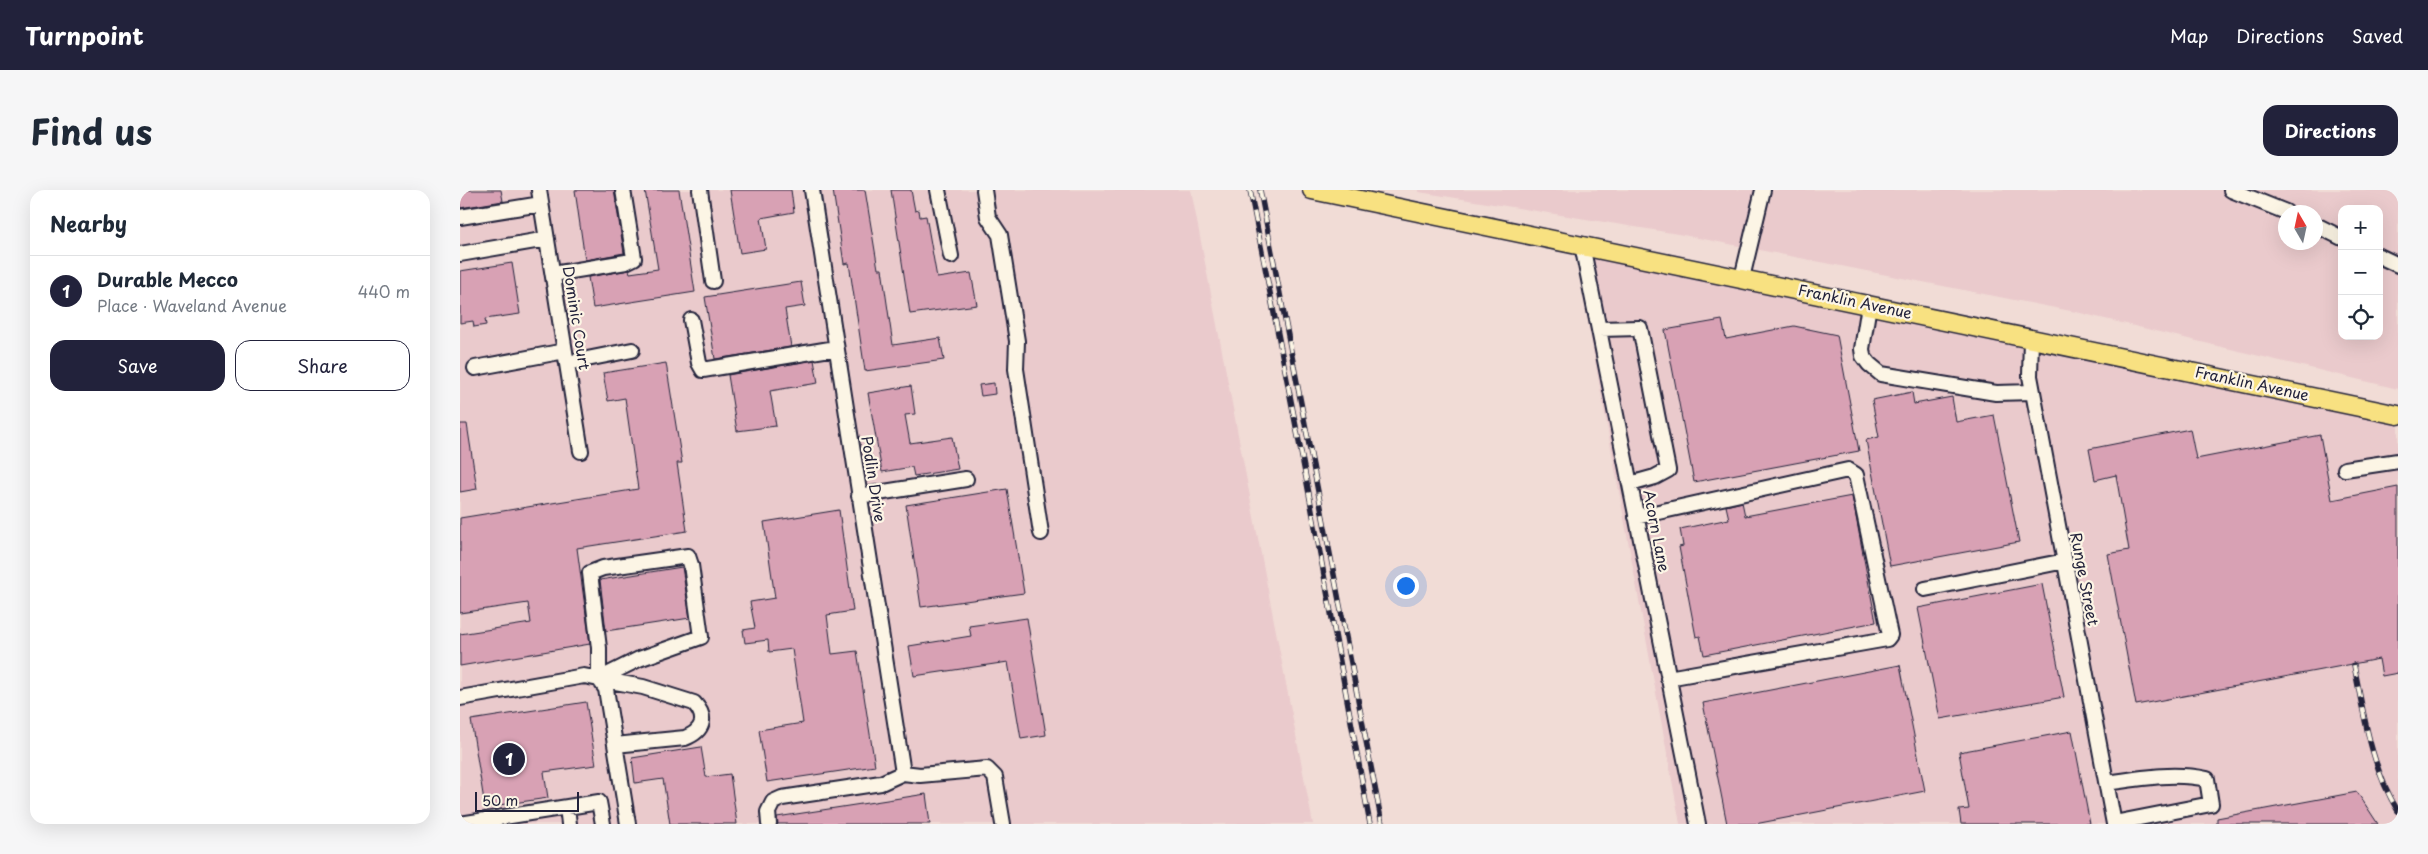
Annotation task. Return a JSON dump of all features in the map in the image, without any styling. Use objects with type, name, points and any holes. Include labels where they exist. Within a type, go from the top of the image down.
[{"type":"main road","name":"Franklin Avenue","points":[[1312,190],[2398,415]]},
{"type":"street","points":[[553,274],[626,262],[634,258],[623,190]]},
{"type":"street","points":[[700,190],[713,281]]},
{"type":"street","name":"Podlin Drive","points":[[812,190],[903,773]]},
{"type":"street","points":[[938,190],[951,256]]},
{"type":"street","points":[[984,190],[988,218],[1000,235],[1016,342],[1016,369],[1041,534]]},
{"type":"street","points":[[1742,278],[1763,190]]},
{"type":"street","points":[[2231,190],[2278,209]]},
{"type":"street","points":[[460,217],[540,197]]},
{"type":"street","name":"Dominic Court","points":[[540,197],[581,451]]},
{"type":"street","points":[[2323,228],[2338,236]]},
{"type":"street","points":[[460,254],[547,239]]},
{"type":"street","name":"Acorn Lane","points":[[1582,245],[1698,824]]},
{"type":"street","points":[[2383,258],[2398,265]]},
{"type":"street","points":[[1869,305],[1862,349],[1863,356],[1881,374],[1996,393],[2033,392]]},
{"type":"street","points":[[691,320],[699,364],[703,370],[836,348]]},
{"type":"street","points":[[1599,330],[1640,328],[1668,470],[1655,477],[1630,484]]},
{"type":"street","name":"Runge Street","points":[[2031,339],[2029,362],[2033,392],[2114,823]]},
{"type":"street","points":[[475,368],[632,350]]},
{"type":"street","points":[[2346,469],[2398,460]]},
{"type":"street","points":[[1636,517],[1848,470],[1856,475],[1877,566],[1890,635],[1887,639],[1668,678]]},
{"type":"street","points":[[859,496],[966,479]]},
{"type":"street","points":[[599,678],[639,659],[701,637],[691,564],[688,556],[603,568],[590,574],[599,648],[599,678],[606,689],[628,824]]},
{"type":"street","points":[[1925,589],[2065,561]]},
{"type":"street","points":[[460,698],[584,676],[650,689],[694,703],[700,710],[703,720],[700,729],[695,734],[685,738],[615,745]]},
{"type":"street","points":[[769,824],[768,812],[773,802],[782,798],[881,783],[903,773],[920,775],[987,768],[995,777],[1003,824]]},
{"type":"street","points":[[2107,783],[2161,775],[2188,775],[2207,780],[2211,804],[2114,823]]},
{"type":"street","points":[[460,824],[599,802],[603,824]]},
{"type":"street","points":[[567,807],[569,824]]},
{"type":"shaded area","points":[[460,190],[1191,190],[1313,824],[460,824]]},
{"type":"shaded area","points":[[1419,190],[2398,190],[2398,389],[2076,312],[1678,234],[1419,192]]},
{"type":"shaded area","points":[[1575,251],[1883,319],[2398,424],[2398,824],[1680,824]]},
{"type":"building","points":[[460,190],[501,190],[503,201],[460,208]]},
{"type":"building","points":[[575,190],[614,190],[624,253],[585,260]]},
{"type":"building","points":[[645,190],[679,190],[695,292],[593,308],[588,277],[629,270],[630,273],[658,269]]},
{"type":"building","points":[[730,190],[791,190],[794,212],[761,218],[766,249],[740,253]]},
{"type":"building","points":[[833,190],[865,190],[878,269],[882,269],[893,345],[940,338],[944,360],[865,371],[849,263],[844,264]]},
{"type":"building","points":[[891,190],[911,190],[915,211],[919,210],[920,217],[926,216],[937,278],[971,273],[977,305],[910,314]]},
{"type":"building","points":[[512,263],[520,314],[485,319],[486,325],[474,327],[473,321],[460,323],[460,271]]},
{"type":"building","points":[[801,282],[805,306],[785,309],[791,347],[715,359],[705,297]]},
{"type":"building","points":[[1722,320],[1726,339],[1794,326],[1837,335],[1859,451],[1694,482],[1665,330]]},
{"type":"building","points":[[814,360],[818,383],[770,391],[776,426],[737,431],[728,375]]},
{"type":"building","points":[[666,363],[682,463],[677,463],[687,531],[577,548],[590,644],[460,666],[460,634],[531,623],[528,603],[460,613],[460,518],[638,489],[625,398],[608,401],[603,373]]},
{"type":"building","points":[[994,383],[995,394],[981,396],[979,385]]},
{"type":"building","points":[[911,386],[915,414],[905,415],[910,443],[952,437],[958,469],[914,476],[912,467],[882,472],[868,393]]},
{"type":"building","points":[[1912,392],[1914,404],[1952,397],[1956,422],[1994,415],[2019,542],[1890,566],[1866,440],[1879,437],[1872,400]]},
{"type":"building","points":[[460,424],[467,424],[477,489],[460,492]]},
{"type":"building","points":[[2190,429],[2196,459],[2320,435],[2332,500],[2398,487],[2398,673],[2382,676],[2379,659],[2136,705],[2108,554],[2129,550],[2116,475],[2095,480],[2089,449]]},
{"type":"building","points":[[1007,489],[1024,593],[921,607],[906,505]]},
{"type":"building","points":[[1852,496],[1876,622],[1704,655],[1700,636],[1696,637],[1679,547],[1683,546],[1680,529],[1729,519],[1726,506],[1742,502],[1745,516]]},
{"type":"building","points":[[839,510],[853,611],[827,615],[832,654],[857,651],[875,766],[767,782],[759,730],[803,723],[792,649],[769,652],[768,640],[745,643],[743,630],[755,628],[750,602],[775,598],[764,522]]},
{"type":"building","points":[[682,567],[690,618],[606,631],[600,580]]},
{"type":"building","points":[[2042,584],[2064,697],[1940,719],[1918,608]]},
{"type":"building","points":[[1027,618],[1046,735],[1021,739],[1008,662],[914,676],[909,646],[971,636],[969,626]]},
{"type":"building","points":[[1900,665],[1925,791],[1755,824],[1727,824],[1703,703]]},
{"type":"building","points":[[586,702],[596,765],[544,772],[548,798],[485,807],[471,720]]},
{"type":"building","points":[[2072,731],[2090,824],[1961,824],[1959,810],[1969,809],[1959,752]]},
{"type":"building","points":[[701,747],[706,777],[730,774],[737,824],[670,824],[663,779],[635,783],[632,758]]},
{"type":"building","points":[[2357,792],[2378,824],[2217,824],[2217,818]]},
{"type":"building","points":[[926,794],[930,824],[778,824],[777,817]]},
{"type":"railway","points":[[1250,190],[1307,483],[1370,824]]},
{"type":"railway","points":[[1260,190],[1382,824]]},
{"type":"railway","points":[[2354,665],[2365,722],[2375,759],[2381,777],[2398,811]]},
{"type":"place","name":"Durable Mecco","points":[[509,759]]}]
